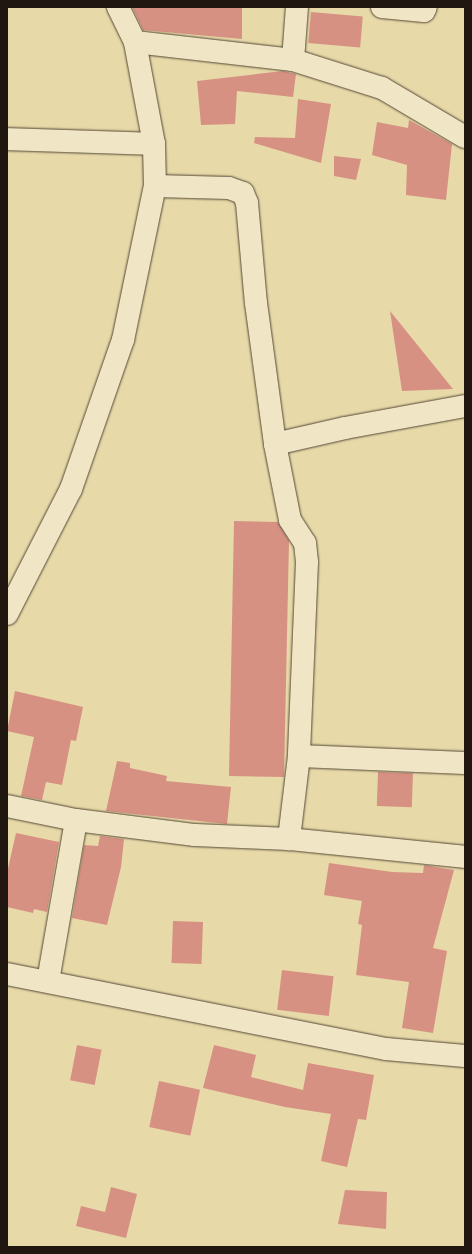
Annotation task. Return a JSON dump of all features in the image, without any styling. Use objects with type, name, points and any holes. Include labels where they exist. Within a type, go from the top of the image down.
[{"type":"street","points":[[7,614],[71,490],[123,340],[155,186],[154,144],[135,42],[118,7]]},
{"type":"street","points":[[293,60],[297,7]]},
{"type":"street","points":[[382,7],[424,12],[426,7]]},
{"type":"street","points":[[135,42],[293,60],[382,88],[465,137]]},
{"type":"street","points":[[7,139],[154,144]]},
{"type":"street","points":[[155,186],[229,188],[243,193],[247,203],[256,303],[275,444],[290,520],[305,543],[307,562],[299,756],[289,839]]},
{"type":"street","points":[[275,444],[345,428],[465,406]]},
{"type":"street","points":[[299,756],[465,763]]},
{"type":"street","points":[[7,806],[76,820],[195,836],[289,839],[465,857]]},
{"type":"street","points":[[48,981],[76,820]]},
{"type":"street","points":[[7,974],[386,1049],[465,1056]]},
{"type":"building","points":[[132,7],[242,7],[242,39],[143,30]]},
{"type":"building","points":[[311,12],[363,17],[360,47],[308,43]]},
{"type":"building","points":[[283,71],[296,74],[293,97],[237,91],[235,124],[201,125],[197,81]]},
{"type":"building","points":[[298,99],[331,104],[321,163],[254,143],[255,137],[295,138]]},
{"type":"building","points":[[409,120],[452,144],[446,200],[406,195],[407,165],[372,155],[377,122],[408,128]]},
{"type":"building","points":[[334,156],[361,159],[356,180],[334,176]]},
{"type":"building","points":[[390,311],[453,389],[402,391]]},
{"type":"building","points":[[234,521],[278,522],[289,541],[284,777],[229,776]]},
{"type":"building","points":[[15,691],[83,707],[76,741],[71,740],[62,785],[46,782],[42,800],[21,796],[34,737],[7,731]]},
{"type":"building","points":[[117,761],[130,763],[130,768],[167,776],[166,781],[231,787],[227,824],[106,811]]},
{"type":"building","points":[[378,772],[413,773],[412,807],[377,806]]},
{"type":"building","points":[[16,833],[59,842],[47,912],[34,909],[33,913],[7,907],[7,873]]},
{"type":"building","points":[[100,836],[124,839],[121,867],[107,925],[72,918],[84,845],[98,846]]},
{"type":"building","points":[[329,863],[392,872],[423,873],[424,865],[454,870],[433,948],[447,951],[433,1033],[402,1028],[409,982],[356,975],[362,925],[358,924],[362,901],[324,895]]},
{"type":"building","points":[[173,921],[203,922],[202,964],[172,963]]},
{"type":"building","points":[[282,970],[334,976],[329,1016],[277,1010]]},
{"type":"building","points":[[77,1045],[102,1050],[95,1085],[70,1080]]},
{"type":"building","points":[[214,1045],[256,1055],[251,1077],[303,1090],[308,1063],[374,1075],[366,1120],[358,1119],[347,1167],[321,1161],[331,1114],[285,1107],[203,1088]]},
{"type":"building","points":[[159,1081],[200,1090],[190,1136],[149,1127]]},
{"type":"building","points":[[111,1187],[137,1194],[126,1238],[76,1226],[81,1206],[105,1212]]},
{"type":"building","points":[[345,1190],[387,1192],[386,1229],[338,1224]]}]
